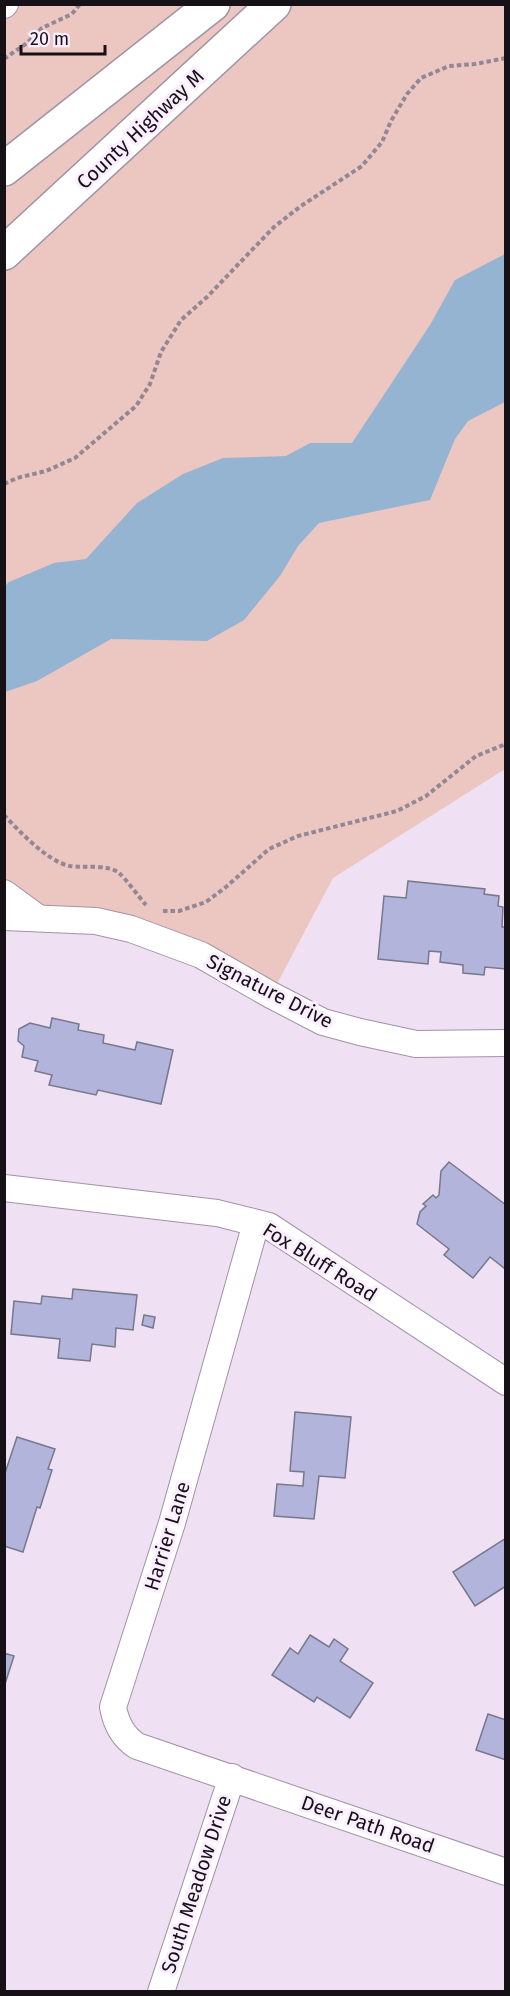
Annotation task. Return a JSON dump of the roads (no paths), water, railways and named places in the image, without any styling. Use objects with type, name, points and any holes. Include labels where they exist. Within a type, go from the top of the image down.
[{"type":"main road","points":[[4,169],[213,4]]},
{"type":"main road","name":"County Highway M","points":[[4,253],[274,4]]},
{"type":"street","points":[[4,893],[38,918]]},
{"type":"street","name":"Signature Drive","points":[[4,917],[96,921],[132,929],[201,955],[323,1022],[360,1032],[416,1044],[506,1043]]},
{"type":"street","name":"Fox Bluff Road","points":[[4,1188],[217,1213],[269,1226],[506,1382]]},
{"type":"street","name":"Harrier Lane","points":[[231,1777],[137,1746],[127,1739],[115,1719],[114,1707],[172,1523],[256,1222]]},
{"type":"street","name":"Deer Path Road","points":[[231,1777],[506,1872]]},
{"type":"street","name":"South Meadow Drive","points":[[161,1992],[231,1777]]},
{"type":"water","points":[[505,254],[505,402],[468,421],[455,439],[430,500],[319,523],[298,546],[280,576],[244,620],[207,641],[111,639],[37,681],[5,692],[4,587],[9,582],[54,563],[86,559],[137,503],[183,474],[223,458],[286,456],[310,443],[352,443],[430,325],[455,280]]}]
